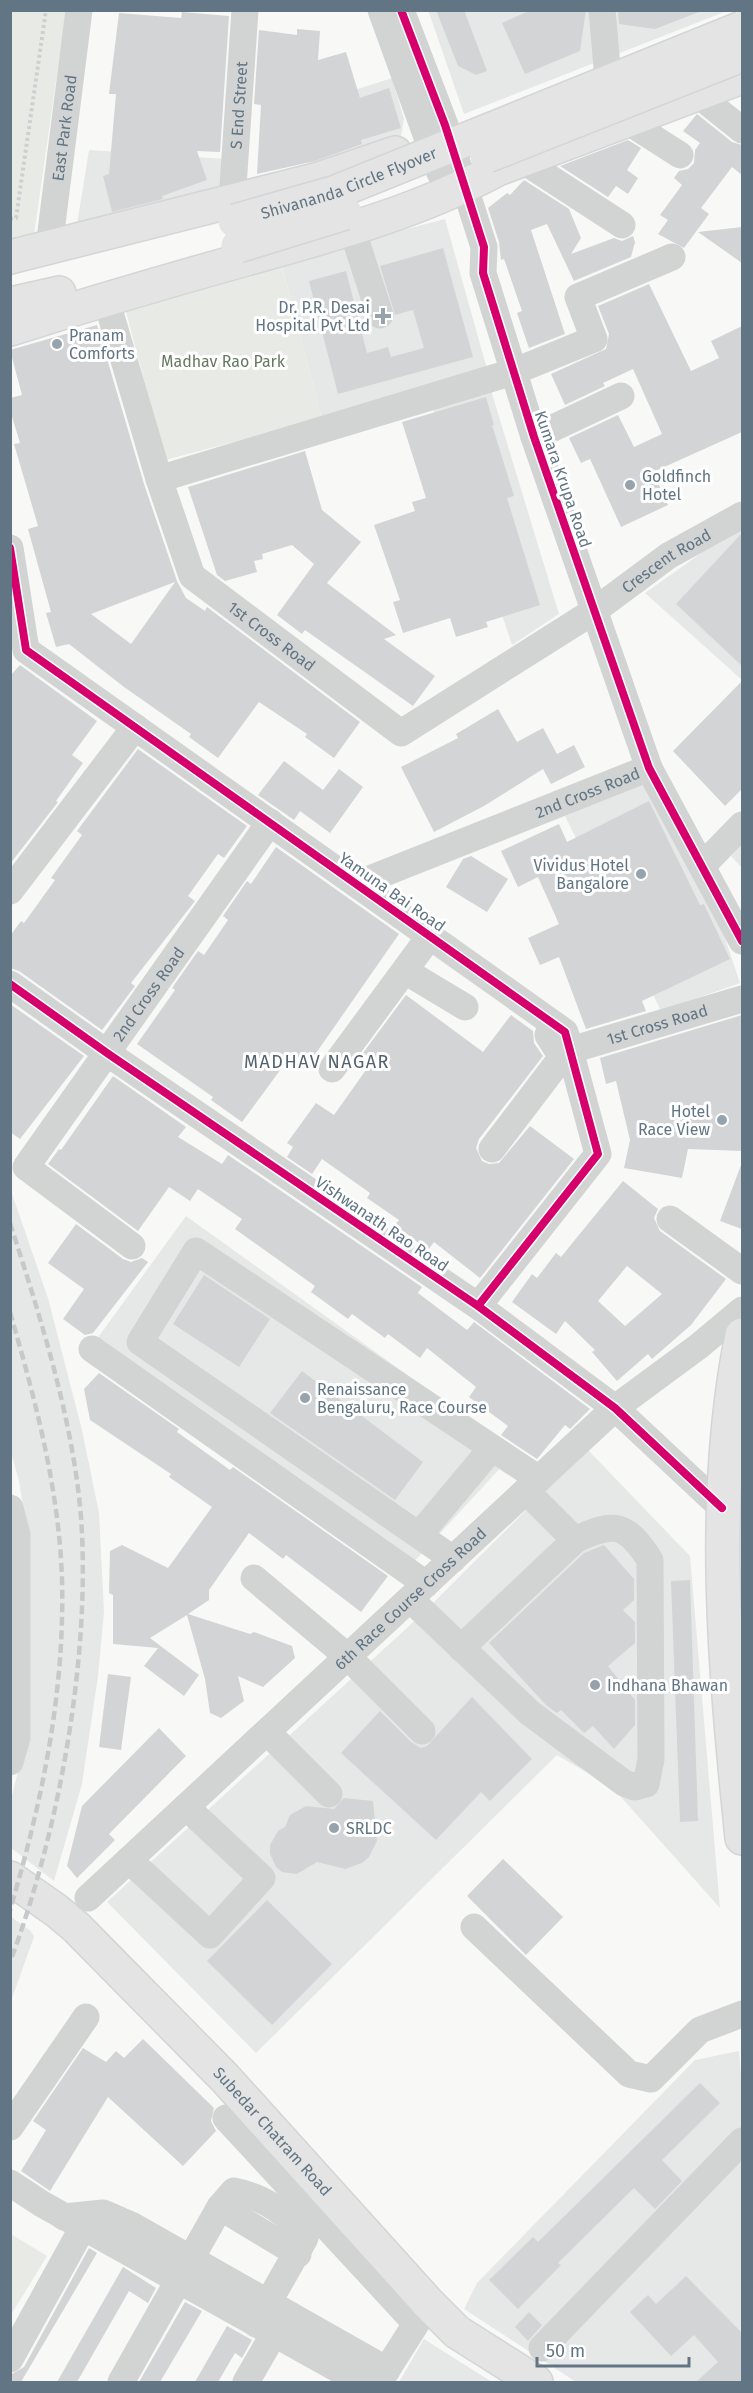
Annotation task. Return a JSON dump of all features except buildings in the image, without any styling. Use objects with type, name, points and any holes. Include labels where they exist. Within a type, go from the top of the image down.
[{"type":"main road","points":[[10,257],[49,247],[235,223],[319,179],[437,135],[742,14]]},
{"type":"main road","name":"Shivananda Circle Flyover","points":[[10,304],[235,223],[336,192],[742,28]]},
{"type":"main road","name":"Shivananda Circle Flyover","points":[[10,277],[235,223],[345,213],[742,55]]},
{"type":"main road","points":[[10,329],[106,298],[352,229],[455,192],[498,169],[742,77]]},
{"type":"main road","points":[[742,1335],[727,1427],[732,1510],[742,1838]]},
{"type":"main road","name":"Subedar Chatram Road","points":[[10,1878],[76,1927],[224,2077],[424,2311],[536,2382]]},
{"type":"street","name":"East Park Road","points":[[49,247],[79,10]]},
{"type":"street","name":"S End Street","points":[[235,223],[245,10]]},
{"type":"street","points":[[602,10],[607,67]]},
{"type":"street","name":"Kumara Krupa Road","points":[[380,11],[437,135],[455,192],[484,247],[483,273],[513,372],[649,768],[703,866],[734,913],[742,941]]},
{"type":"street","points":[[697,94],[742,130]]},
{"type":"street","points":[[627,121],[680,155]]},
{"type":"street","points":[[522,160],[622,225]]},
{"type":"street","points":[[352,229],[380,315]]},
{"type":"street","points":[[159,479],[513,372],[594,339],[578,297],[672,257]]},
{"type":"street","name":"1st Cross Road","points":[[106,298],[159,479],[192,576],[401,733],[594,611]]},
{"type":"street","points":[[534,437],[621,396]]},
{"type":"street","name":"Crescent Road","points":[[594,611],[668,556],[742,515]]},
{"type":"street","name":"Yamuna Bai Road","points":[[10,548],[26,650],[565,1032],[598,1154],[478,1306]]},
{"type":"street","points":[[10,891],[135,727]]},
{"type":"street","name":"2nd Cross Road","points":[[357,884],[649,768]]},
{"type":"street","name":"2nd Cross Road","points":[[132,1246],[26,1167],[270,822]]},
{"type":"street","points":[[703,866],[742,825]]},
{"type":"street","points":[[332,1069],[430,936]]},
{"type":"street","points":[[405,971],[465,1007]]},
{"type":"street","name":"Vishwanath Rao Road","points":[[10,984],[107,1053],[478,1306],[615,1408],[732,1510]]},
{"type":"street","name":"1st Cross Road","points":[[571,1050],[742,999]]},
{"type":"street","points":[[492,1149],[562,1057],[542,1027],[548,1019]]},
{"type":"street","points":[[670,1219],[742,1271]]},
{"type":"street","points":[[453,1559],[140,1342],[196,1251],[492,1448],[532,1485],[574,1540]]},
{"type":"street","name":"6th Race Course Cross Road","points":[[88,1898],[615,1408],[699,1346],[742,1310]]},
{"type":"street","points":[[92,1349],[418,1591],[461,1647],[530,1713],[624,1784],[634,1787],[646,1784],[651,1759],[650,1560],[635,1537],[615,1526],[596,1530],[574,1540],[461,1647]]},
{"type":"street","points":[[420,1534],[492,1448]]},
{"type":"street","points":[[10,1508],[17,1535],[17,1738],[10,1762]]},
{"type":"street","points":[[254,1578],[348,1657],[422,1731]]},
{"type":"street","points":[[267,1732],[329,1794]]},
{"type":"street","points":[[129,1860],[210,1935],[262,1878],[186,1807]]},
{"type":"street","points":[[474,1927],[629,2074],[651,2079],[700,2030],[742,2014]]},
{"type":"street","points":[[10,2127],[86,2017]]},
{"type":"street","points":[[226,2118],[410,2317],[424,2311]]},
{"type":"street","points":[[542,2348],[742,2141]]},
{"type":"street","points":[[10,2183],[74,2222],[185,2270],[383,2376],[424,2311]]},
{"type":"street","points":[[121,2382],[220,2207],[234,2191],[254,2195],[302,2231],[305,2238],[246,2382]]},
{"type":"street","points":[[10,2359],[74,2222]]},
{"type":"street","points":[[271,2318],[361,2382]]},
{"type":"path","points":[[10,219],[16,218],[46,10]]},
{"type":"shaded area","points":[[428,10],[727,11],[464,114]]},
{"type":"shaded area","points":[[392,78],[404,119],[401,136],[309,167],[317,102]]},
{"type":"shaded area","points":[[89,150],[226,159],[220,191],[77,224]]},
{"type":"shaded area","name":"Dr. P.R. Desai Hospital Pvt Ltd","points":[[445,219],[487,369],[322,419],[281,262]]},
{"type":"shaded area","points":[[490,387],[559,614],[512,645],[431,403]]},
{"type":"shaded area","points":[[742,524],[742,680],[645,593]]},
{"type":"shaded area","points":[[646,779],[712,899],[740,983],[661,1011],[565,816]]},
{"type":"shaded area","points":[[742,844],[742,868],[731,856]]},
{"type":"shaded area","points":[[10,1188],[48,1298],[82,1430],[99,1513],[104,1613],[98,1676],[82,1784],[54,1881],[11,1848],[11,1800],[20,1763],[30,1553],[19,1481],[10,1449]]},
{"type":"shaded area","name":"Renaissance Bengaluru, Race Course","points":[[186,1216],[515,1452],[410,1566],[94,1343]]},
{"type":"shaded area","points":[[587,1449],[690,1556],[720,1908],[613,1788],[557,1755],[256,2053],[107,1902],[421,1615]]},
{"type":"shaded area","points":[[11,1917],[31,1931],[34,1937],[11,2001]]},
{"type":"shaded area","points":[[739,2051],[742,2086],[742,2382],[576,2382],[464,2309],[477,2283],[695,2060]]},
{"type":"shaded area","points":[[424,2339],[492,2382],[399,2382]]},
{"type":"green space","points":[[10,11],[66,11],[34,235],[10,240]]},
{"type":"green space","name":"Madhav Rao Park","points":[[281,262],[322,419],[165,460],[124,304]]},
{"type":"green space","points":[[11,2234],[47,2256],[11,2315]]},
{"type":"railway","points":[[10,1223],[44,1331],[71,1443],[81,1517],[83,1571],[76,1685],[68,1743],[43,1857],[28,1911],[10,1962]]},
{"type":"railway","points":[[10,1312],[37,1411],[51,1477],[62,1579],[60,1664],[49,1747],[32,1829],[10,1910]]},
{"type":"cycle path","points":[[401,10],[445,125],[484,247],[483,273],[534,437],[649,768],[742,941]]},
{"type":"cycle path","points":[[10,548],[26,650],[565,1032],[598,1154],[478,1306]]},
{"type":"cycle path","points":[[10,984],[107,1053],[478,1306],[615,1408],[722,1508]]},
{"type":"place","name":"Dr. P.R. Desai Hospital Pvt Ltd","points":[[383,316]]},
{"type":"place","name":"Pranam Comforts","points":[[57,344]]},
{"type":"place","name":"Goldfinch Hotel","points":[[630,485]]},
{"type":"place","name":"Vividus Hotel Bangalore","points":[[641,874]]},
{"type":"place","name":"Hotel Race View","points":[[722,1120]]},
{"type":"place","name":"Renaissance Bengaluru, Race Course","points":[[305,1398]]},
{"type":"place","name":"Indhana Bhawan","points":[[595,1685]]},
{"type":"place","name":"SRLDC","points":[[334,1828]]},
{"type":"district","name":"MADHAV NAGAR","points":[[317,1062]]}]
